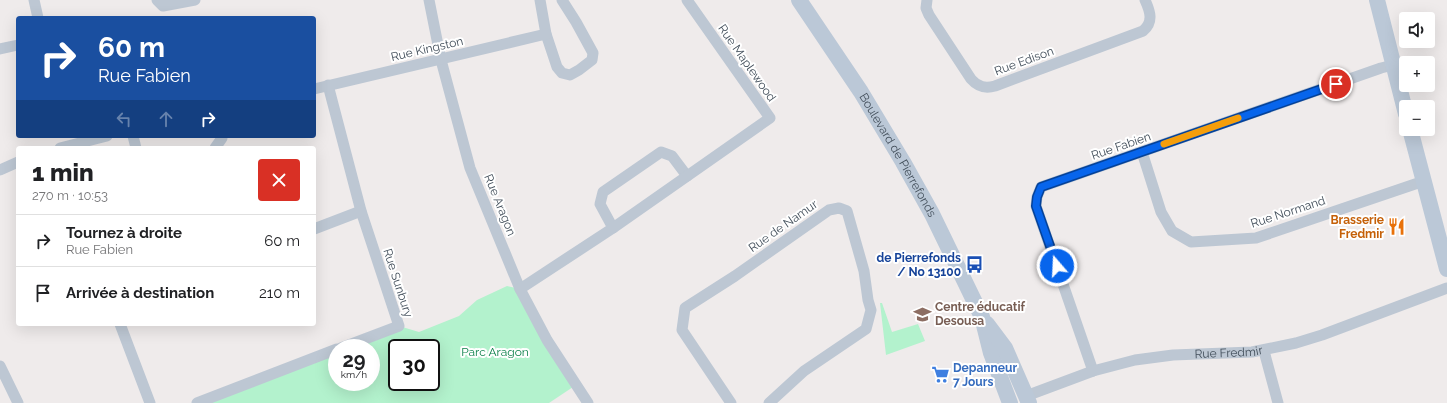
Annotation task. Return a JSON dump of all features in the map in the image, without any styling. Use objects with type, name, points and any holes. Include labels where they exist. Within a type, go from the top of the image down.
[{"type":"main road","name":"Boulevard de Pierrefonds","points":[[799,0],[851,75],[896,150],[945,240],[982,318],[991,353],[1009,403]]},
{"type":"main road","points":[[1377,0],[1402,100]]},
{"type":"main road","points":[[1412,136],[1447,270]]},
{"type":"main road","name":"Boulevard de Pierrefonds","points":[[982,318],[1005,348],[1027,400]]},
{"type":"main road","name":"Rue Fredmir","points":[[1009,403],[1027,400]]},
{"type":"street","points":[[34,0],[38,16]]},
{"type":"street","points":[[156,0],[163,6],[195,0]]},
{"type":"street","name":"Rue Aragon","points":[[429,0],[441,60],[470,168],[520,289],[548,340],[588,403]]},
{"type":"street","points":[[540,0],[546,34],[557,68],[562,73],[570,75],[592,60],[593,53],[562,0]]},
{"type":"street","name":"Rue Maplewood","points":[[520,289],[613,228],[770,118],[687,0]]},
{"type":"street","name":"Rue Edison","points":[[927,0],[926,8],[929,15],[971,79],[978,85],[986,88],[995,86],[1142,31],[1148,26],[1150,18],[1150,10],[1146,0]]},
{"type":"street","name":"Rue Kingston","points":[[316,88],[546,34]]},
{"type":"street","points":[[0,50],[16,46]]},
{"type":"street","name":"Rue Fabien","points":[[1093,371],[1036,206],[1037,197],[1041,187],[1393,65]]},
{"type":"street","name":"Rue Sunbury","points":[[328,85],[361,211],[399,326],[365,339]]},
{"type":"street","points":[[66,143],[95,138]]},
{"type":"street","points":[[613,228],[600,204],[603,192],[661,152],[672,156],[687,176]]},
{"type":"street","name":"Rue Normand","points":[[1142,152],[1161,212],[1172,231],[1191,242],[1256,238],[1424,182]]},
{"type":"street","points":[[0,170],[16,163]]},
{"type":"street","name":"Rue de Namur","points":[[731,403],[682,330],[685,308],[735,276],[829,210],[839,208],[847,211],[864,271],[871,310],[866,329],[804,371],[769,403]]},
{"type":"street","points":[[316,228],[361,211]]},
{"type":"street","name":"Rue Fredmir","points":[[1027,400],[1093,371],[1131,361],[1164,356],[1264,351],[1313,338],[1447,288]]},
{"type":"street","points":[[121,326],[150,403]]},
{"type":"street","points":[[1264,351],[1278,403]]},
{"type":"street","points":[[197,403],[328,352]]},
{"type":"street","points":[[0,366],[18,403]]},
{"type":"green space","name":"Parc Aragon","points":[[507,286],[520,289],[576,385],[549,403],[197,403],[328,352],[328,391],[380,391],[380,339],[365,339],[399,326],[419,332],[459,316],[477,300]]},
{"type":"green space","points":[[880,303],[882,303],[892,332],[918,324],[925,341],[886,355]]},
{"type":"slow traffic","points":[[1164,144],[1238,118]]},
{"type":"place","name":"Brasserie Fredmir","points":[[1397,227]]},
{"type":"place","name":"de Pierrefonds / No 13100","points":[[974,265]]},
{"type":"place","name":"Centre éducatif Desousa","points":[[922,314]]},
{"type":"place","name":"Depanneur 7 Jours","points":[[940,375]]},
{"type":"route","points":[[1057,266],[1036,206],[1037,197],[1041,187],[1336,84]]}]
